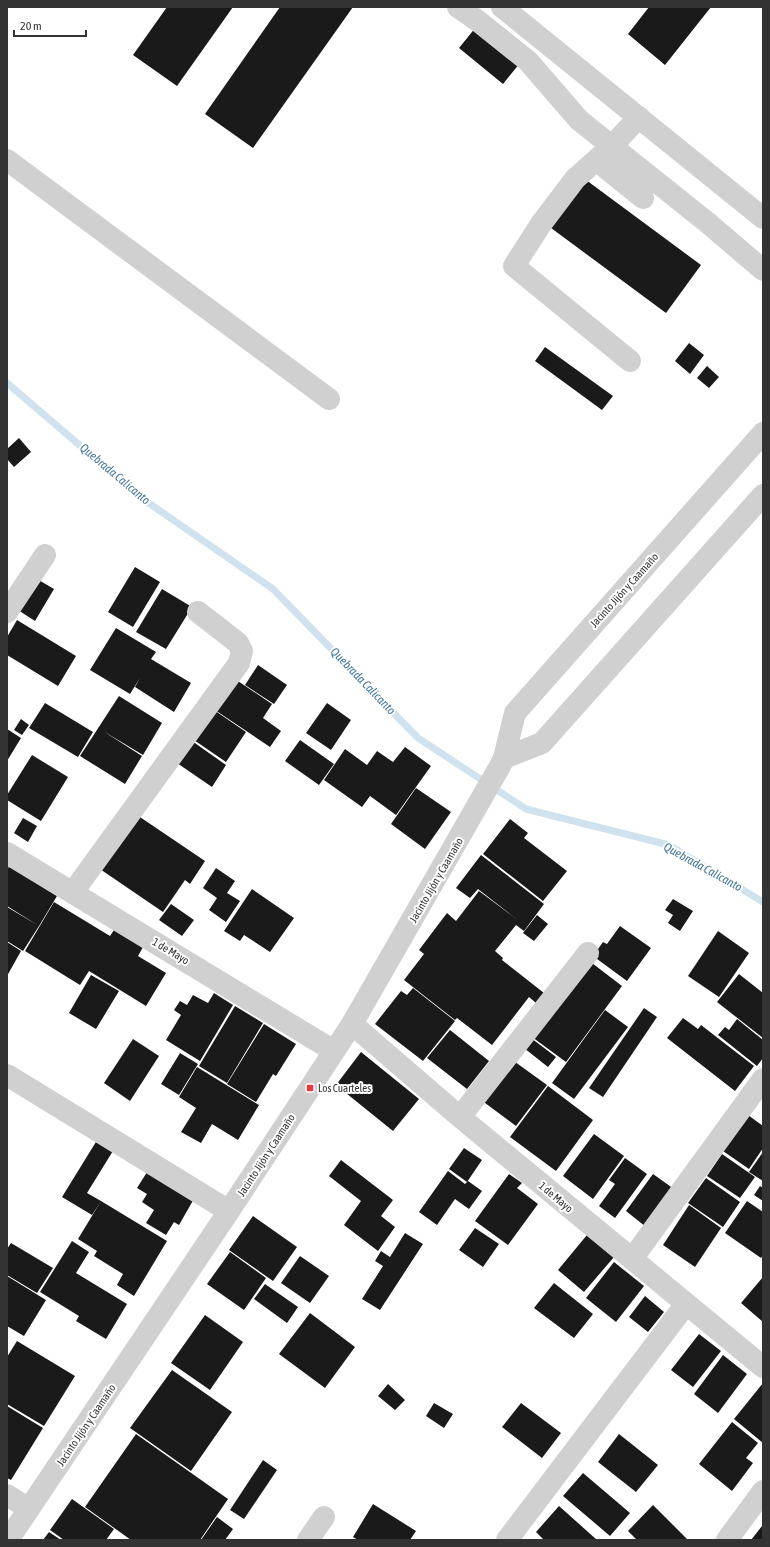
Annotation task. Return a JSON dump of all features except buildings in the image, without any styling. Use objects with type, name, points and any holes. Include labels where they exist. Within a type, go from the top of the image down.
[{"type":"street","points":[[458,7],[528,61],[579,120],[604,154],[643,198]]},
{"type":"street","points":[[502,7],[763,218]]},
{"type":"street","points":[[520,54],[538,36]]},
{"type":"street","points":[[630,361],[514,266],[541,224],[575,179],[604,154],[639,118]]},
{"type":"street","points":[[604,154],[708,223],[763,270]]},
{"type":"street","points":[[7,160],[329,399]]},
{"type":"street","name":"Jacinto Jijón y Caamaño","points":[[8,1540],[229,1211],[352,1024],[462,836],[493,779],[504,758],[515,713],[763,433]]},
{"type":"street","points":[[504,758],[542,743],[763,495]]},
{"type":"street","points":[[7,612],[45,555]]},
{"type":"street","points":[[73,892],[239,663],[242,651],[238,643],[198,612]]},
{"type":"street","name":"1 de Mayo","points":[[7,853],[334,1050]]},
{"type":"street","points":[[460,1117],[588,952]]},
{"type":"street","name":"1 de Mayo","points":[[352,1024],[460,1117],[763,1367]]},
{"type":"street","points":[[7,1075],[229,1211]]},
{"type":"street","points":[[632,1259],[763,1079]]},
{"type":"street","points":[[507,1540],[686,1304]]},
{"type":"street","points":[[726,1540],[763,1491]]},
{"type":"street","points":[[7,1495],[29,1509]]},
{"type":"street","points":[[308,1540],[324,1517]]},
{"type":"waterway","name":"Quebrada Calicanto","points":[[7,383],[140,497],[273,589],[418,738],[526,809],[669,845],[763,902]]},
{"type":"place","name":"Los Cuarteles","points":[[310,1088]]}]
